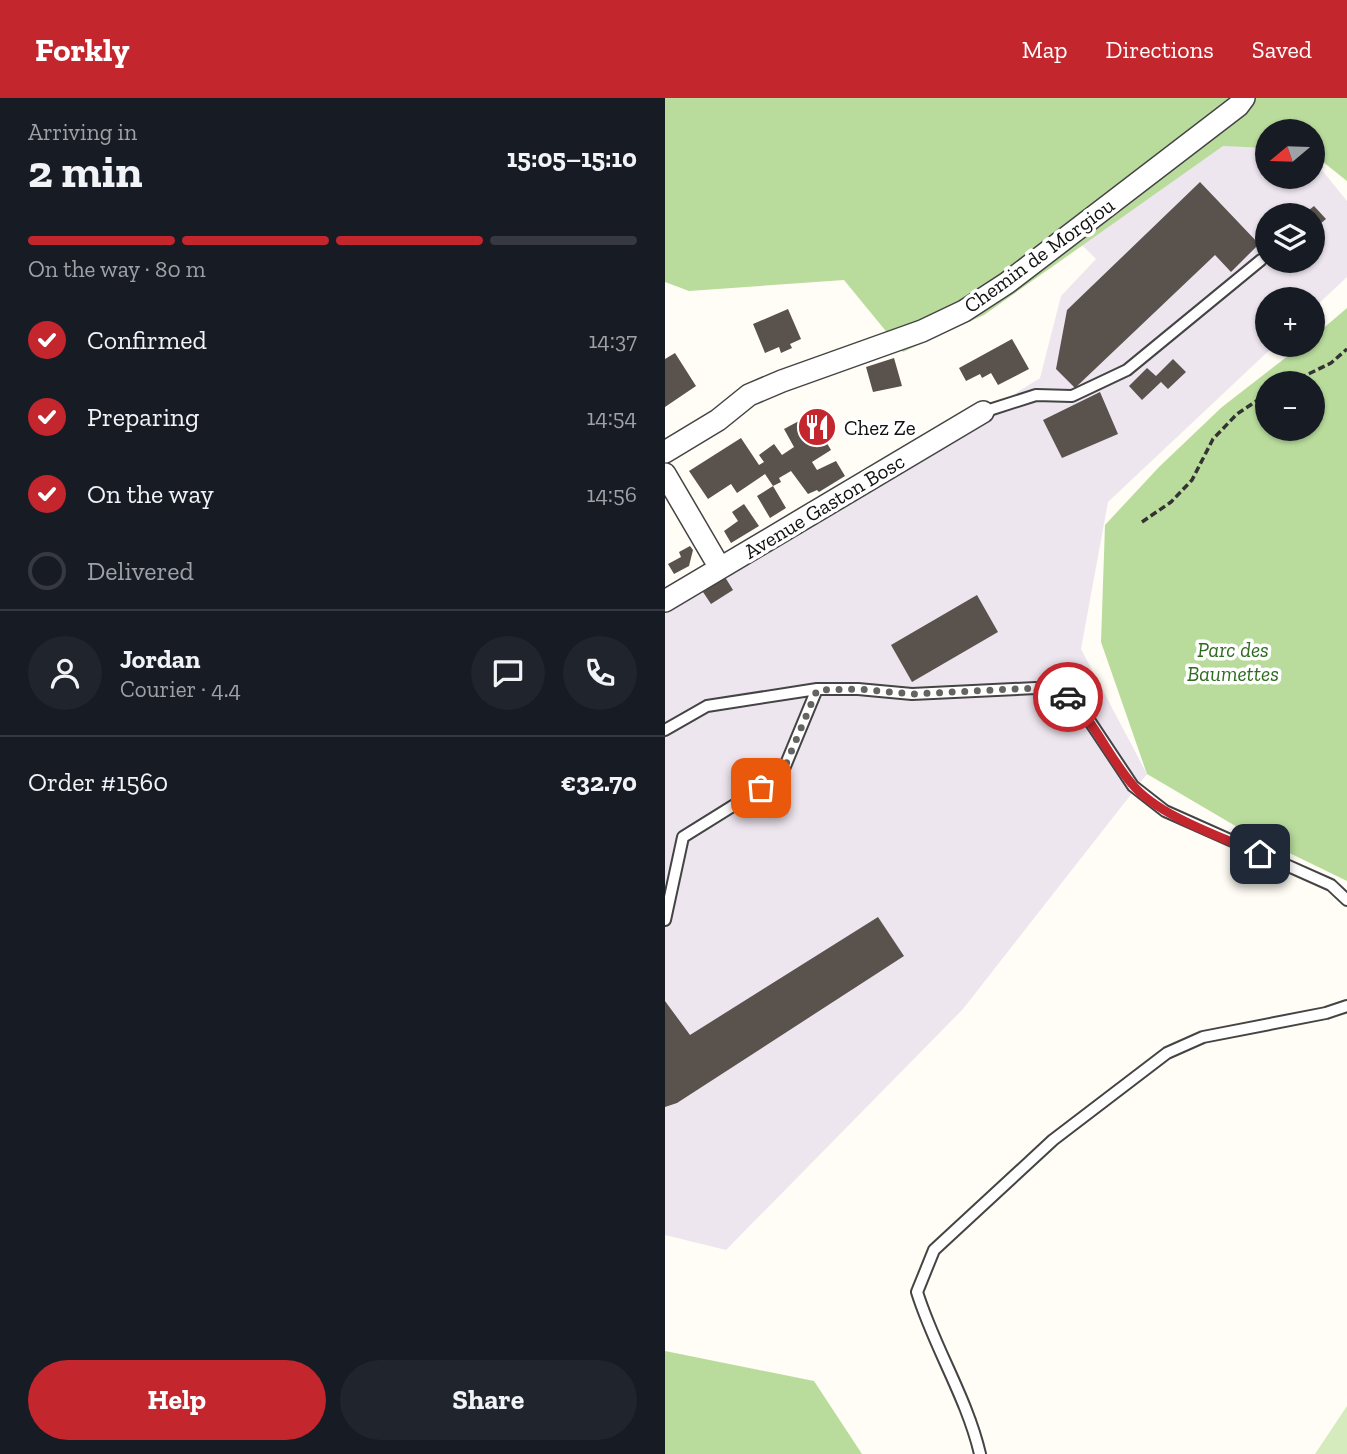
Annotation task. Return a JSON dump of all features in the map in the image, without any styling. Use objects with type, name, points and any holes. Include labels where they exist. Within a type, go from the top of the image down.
[{"type":"street","name":"Chemin de Morgiou","points":[[665,452],[717,420],[749,395],[782,380],[922,331],[964,311],[1007,283],[1238,106],[1244,98]]},
{"type":"street","name":"Avenue Gaston Bosc","points":[[665,601],[983,412]]},
{"type":"street","points":[[665,474],[720,568]]},
{"type":"lane","points":[[983,412],[1036,396],[1072,396],[1126,370],[1255,265]]},
{"type":"lane","points":[[665,730],[707,706],[817,690],[858,689],[912,694],[1036,688],[1065,695],[1085,713],[1133,786],[1165,811],[1331,886],[1347,900]]},
{"type":"lane","points":[[665,920],[683,838],[781,776],[817,690]]},
{"type":"lane","points":[[980,1454],[974,1427],[927,1325],[917,1292],[934,1250],[1053,1140],[1167,1053],[1203,1037],[1327,1013],[1347,1006]]},
{"type":"path","points":[[1315,371],[1331,363],[1347,349]]},
{"type":"path","points":[[1142,522],[1171,502],[1192,480],[1213,439],[1237,414],[1255,402]]},
{"type":"shaded area","points":[[1265,102],[1265,119],[1255,119],[1255,189],[1325,189],[1325,174],[1347,201],[1347,277],[1325,298],[1325,287],[1255,287],[1255,357],[1262,357],[1108,502],[1081,649],[1147,774],[963,1009],[726,1250],[665,1235],[665,614],[1040,378],[1061,296],[1096,259],[1078,241]]},
{"type":"green space","points":[[665,98],[1347,98],[1347,181],[1325,164],[1325,119],[1255,119],[1255,147],[1223,146],[984,315],[903,352],[844,280],[689,291],[665,282]]},
{"type":"green space","name":"Parc des Baumettes","points":[[1347,308],[1347,881],[1244,831],[1147,774],[1101,642],[1105,525],[1159,467],[1222,407],[1255,381],[1255,441],[1325,441],[1325,371],[1268,371],[1287,357],[1325,357],[1325,327]]},
{"type":"green space","points":[[665,1351],[814,1381],[862,1454],[665,1454]]},
{"type":"green space","points":[[1347,1406],[1347,1454],[1315,1454]]},
{"type":"building","points":[[1200,182],[1255,240],[1255,248],[1231,272],[1215,255],[1075,388],[1056,369],[1067,310]]},
{"type":"building","points":[[788,309],[801,339],[790,344],[792,348],[781,353],[779,347],[765,353],[753,324]]},
{"type":"building","points":[[1012,339],[1029,369],[998,385],[991,373],[982,378],[980,374],[966,381],[959,368]]},
{"type":"building","points":[[675,353],[696,386],[665,407],[665,359]]},
{"type":"building","points":[[894,358],[902,386],[873,392],[866,367]]},
{"type":"building","points":[[1173,359],[1186,372],[1168,389],[1161,382],[1142,400],[1129,386],[1147,368],[1156,376]]},
{"type":"building","points":[[1100,392],[1118,434],[1062,458],[1043,420]]},
{"type":"building","points":[[810,415],[831,450],[812,462],[817,470],[836,461],[845,476],[819,492],[817,490],[808,494],[791,471],[779,478],[781,482],[773,486],[765,474],[737,493],[731,484],[708,499],[689,471],[741,438],[759,465],[764,462],[759,455],[774,444],[782,455],[794,447],[784,429]]},
{"type":"building","points":[[773,486],[786,508],[770,518],[757,496]]},
{"type":"building","points":[[744,504],[759,526],[731,543],[724,531],[738,521],[732,512]]},
{"type":"building","points":[[690,546],[693,550],[689,566],[674,574],[668,564],[681,557],[679,552]]},
{"type":"building","points":[[725,577],[733,590],[711,604],[703,592]]},
{"type":"building","points":[[977,595],[998,632],[912,682],[891,645]]},
{"type":"building","points":[[878,917],[904,956],[677,1103],[665,1107],[665,1001],[690,1035]]},
{"type":"way so far","points":[[761,788],[781,776],[817,690],[858,689],[912,694],[1036,688],[1068,697]]},
{"type":"place","name":"Chez Ze","points":[[817,427]]},
{"type":"route","points":[[1068,697],[1085,713],[1133,786],[1165,811],[1260,854]]}]
